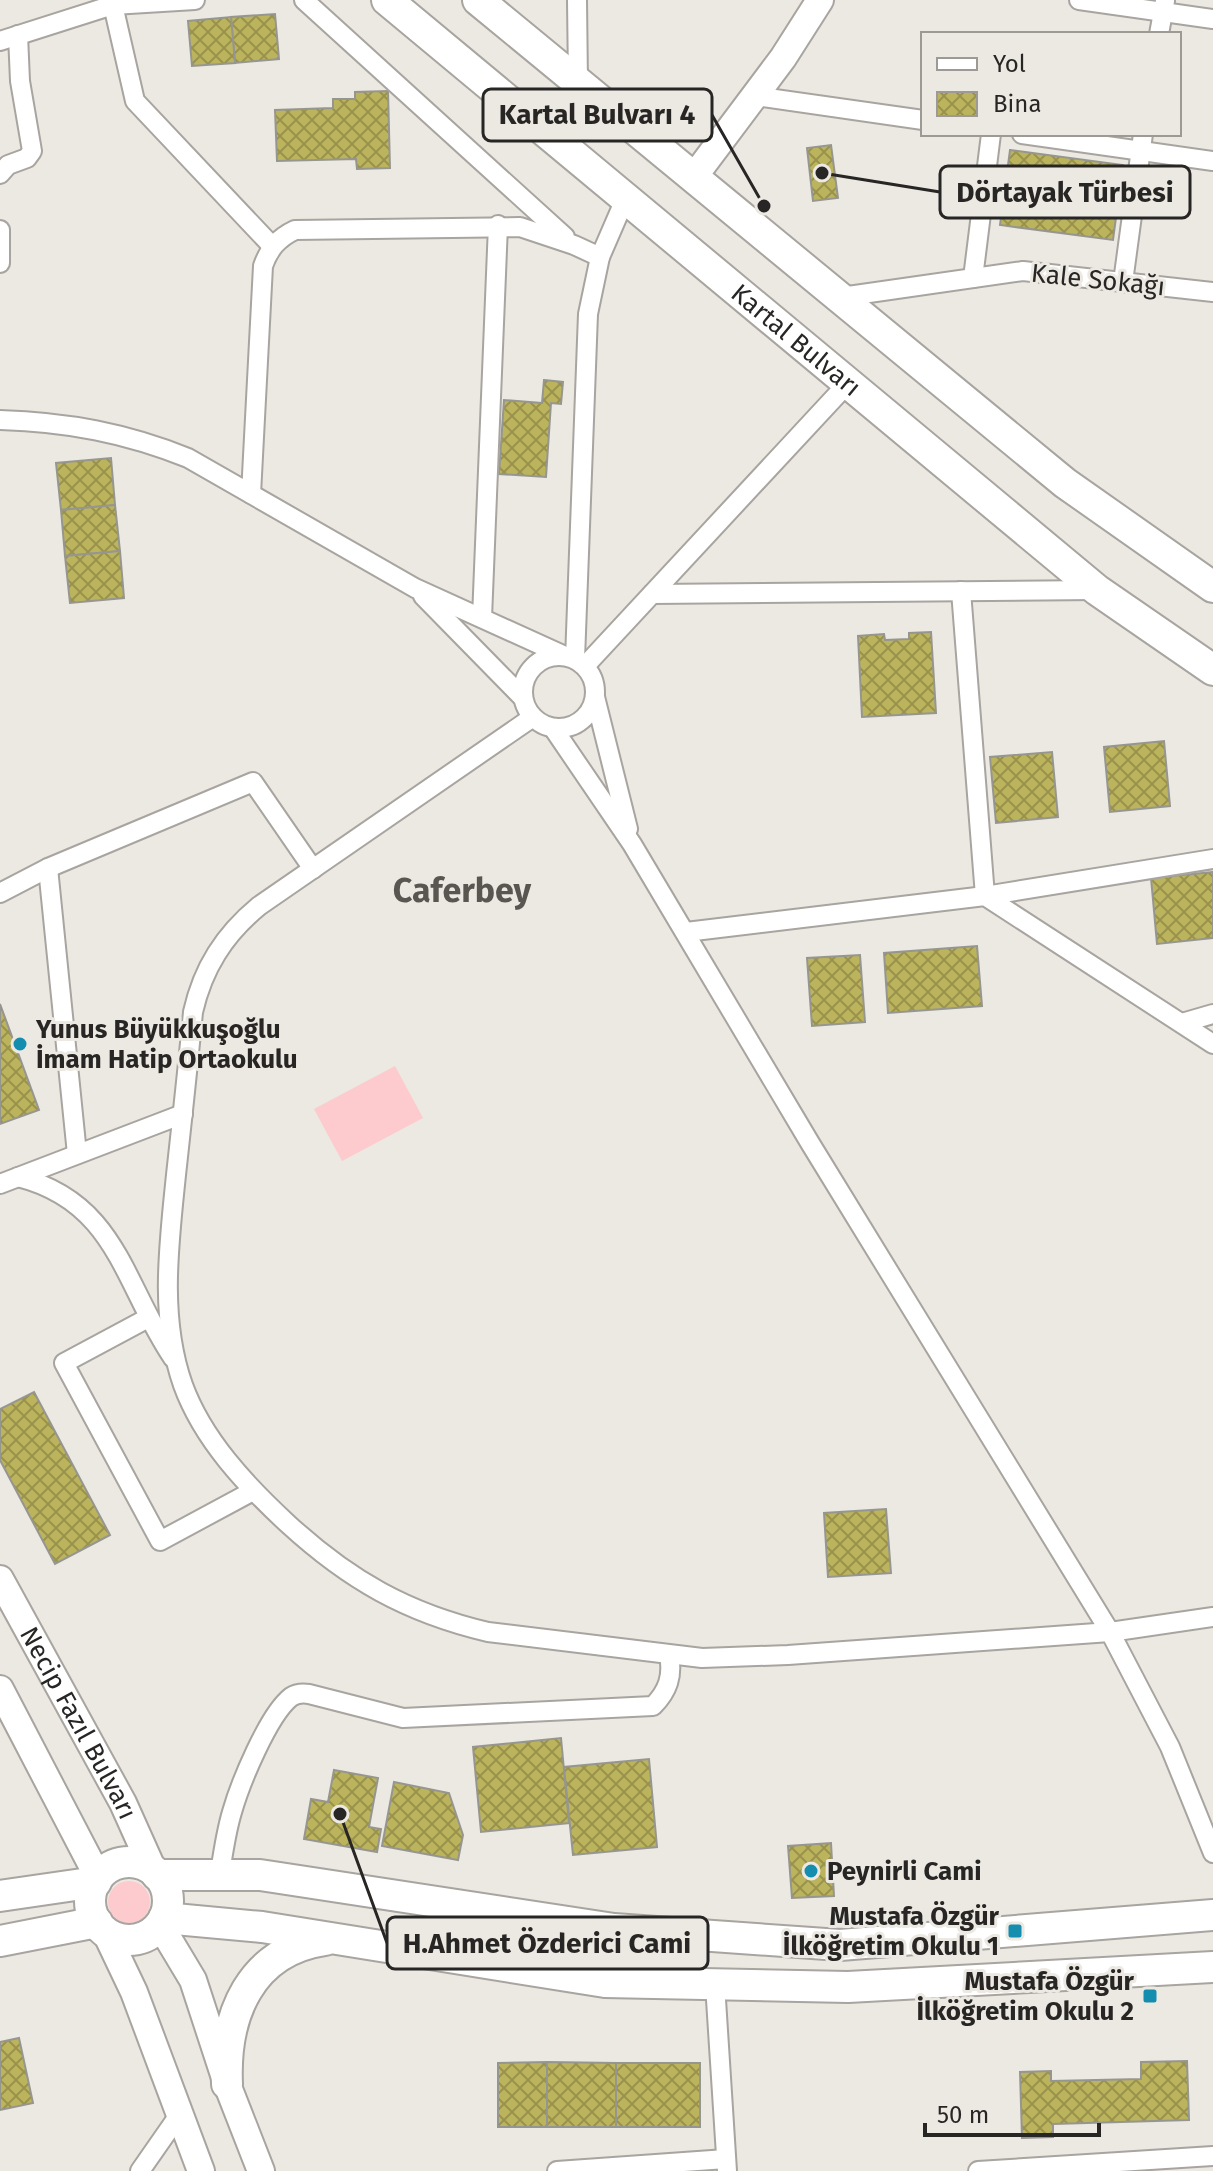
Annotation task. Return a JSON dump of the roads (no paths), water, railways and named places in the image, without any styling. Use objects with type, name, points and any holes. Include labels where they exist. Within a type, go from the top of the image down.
[{"type":"main road","name":"Kartal Bulvarı","points":[[387,0],[1097,590],[1213,670]]},
{"type":"main road","points":[[478,0],[1065,483],[1213,587]]},
{"type":"main road","points":[[0,1896],[97,1879],[118,1863],[130,1862],[155,1872],[260,1875],[614,1929],[840,1945],[1213,1915]]},
{"type":"main road","points":[[0,1941],[101,1927],[128,1940],[140,1938],[162,1921],[168,1902],[166,1890],[155,1872]]},
{"type":"main road","points":[[97,1879],[90,1899],[101,1927]]},
{"type":"main road","points":[[162,1921],[262,1927],[605,1982],[848,1987],[1213,1967]]},
{"type":"main road","points":[[227,2084],[226,2062],[234,2019],[253,1979],[279,1956],[297,1948],[335,1939]]},
{"type":"street","points":[[0,41],[113,5],[195,0]]},
{"type":"street","points":[[304,0],[574,245]]},
{"type":"street","points":[[577,0],[578,82]]},
{"type":"street","points":[[693,178],[783,58],[820,0]]},
{"type":"street","points":[[1079,0],[1164,6],[1213,19]]},
{"type":"street","points":[[113,5],[135,101],[272,246]]},
{"type":"street","points":[[1159,32],[1164,6]]},
{"type":"street","points":[[0,174],[8,165],[27,158],[32,151],[20,81],[18,35]]},
{"type":"street","points":[[755,96],[921,120]]},
{"type":"street","points":[[973,278],[991,136]]},
{"type":"street","points":[[1052,136],[1142,142],[1213,161]]},
{"type":"street","points":[[1123,282],[1142,142]]},
{"type":"street","points":[[575,660],[585,340],[600,257],[626,197]]},
{"type":"street","points":[[482,618],[498,225]]},
{"type":"street","points":[[251,494],[262,277],[266,255],[272,246],[295,230],[498,225],[520,227],[600,257]]},
{"type":"street","points":[[0,230],[0,263]]},
{"type":"street","name":"Kale Sokağı","points":[[841,297],[1023,271],[1213,292]]},
{"type":"street","points":[[575,660],[652,594],[848,383]]},
{"type":"street","points":[[0,420],[71,424],[127,436],[188,458],[415,588],[575,660],[595,686],[595,697],[632,844]]},
{"type":"street","points":[[415,588],[523,698],[533,717],[553,728],[632,844],[810,1143],[1110,1632],[1164,1735],[1213,1853]]},
{"type":"street","points":[[652,594],[1097,590]]},
{"type":"street","points":[[961,591],[985,896]]},
{"type":"street","points":[[523,698],[523,686],[533,666],[553,655],[575,660]]},
{"type":"street","points":[[553,728],[576,724],[592,708],[595,697]]},
{"type":"street","points":[[533,717],[245,918],[211,960],[193,1012],[169,1239],[168,1278],[177,1363],[192,1406],[205,1429],[253,1491],[334,1564],[365,1585],[427,1615],[488,1632],[702,1658],[788,1655],[1110,1632],[1213,1617]]},
{"type":"street","points":[[0,893],[48,868],[253,782],[313,869]]},
{"type":"street","points":[[686,932],[985,896],[1213,859]]},
{"type":"street","points":[[48,868],[77,1154]]},
{"type":"street","points":[[985,896],[1213,1044]]},
{"type":"street","points":[[1182,1023],[1213,1014]]},
{"type":"street","points":[[0,1184],[183,1114]]},
{"type":"street","points":[[18,1177],[56,1190],[95,1221],[116,1251],[148,1318],[177,1363]]},
{"type":"street","points":[[148,1318],[64,1363],[160,1541],[253,1491]]},
{"type":"street","name":"Necip Fazıl Bulvarı","points":[[0,1579],[123,1803],[155,1872]]},
{"type":"street","points":[[220,1873],[232,1812],[242,1782],[268,1729],[296,1694],[309,1694],[403,1718],[653,1706],[669,1683],[669,1655]]},
{"type":"street","name":"Necip Fazıl Bulvarı","points":[[0,1689],[97,1879]]},
{"type":"street","points":[[162,1921],[193,1980],[227,2084],[261,2171]]},
{"type":"street","points":[[101,1927],[134,1992],[201,2171]]},
{"type":"street","points":[[557,2171],[726,2165],[715,1984]]},
{"type":"street","points":[[140,2171],[179,2115]]},
{"type":"street","points":[[978,2171],[1213,2156]]},
{"type":"place","name":"Dörtayak Türbesi","points":[[822,173]]},
{"type":"place","name":"Kartal Bulvarı 4","points":[[764,206]]},
{"type":"place","name":"Yunus Büyükkuşoğlu İmam Hatip Ortaokulu","points":[[20,1044]]},
{"type":"place","name":"H.Ahmet Özderici Cami","points":[[340,1814]]},
{"type":"place","name":"Peynirli Cami","points":[[811,1871]]},
{"type":"place","name":"Mustafa Özgür İlköğretim Okulu 1","points":[[1015,1931]]},
{"type":"place","name":"Mustafa Özgür İlköğretim Okulu 2","points":[[1150,1996]]},
{"type":"district","name":"Caferbey","points":[[462,890]]}]
